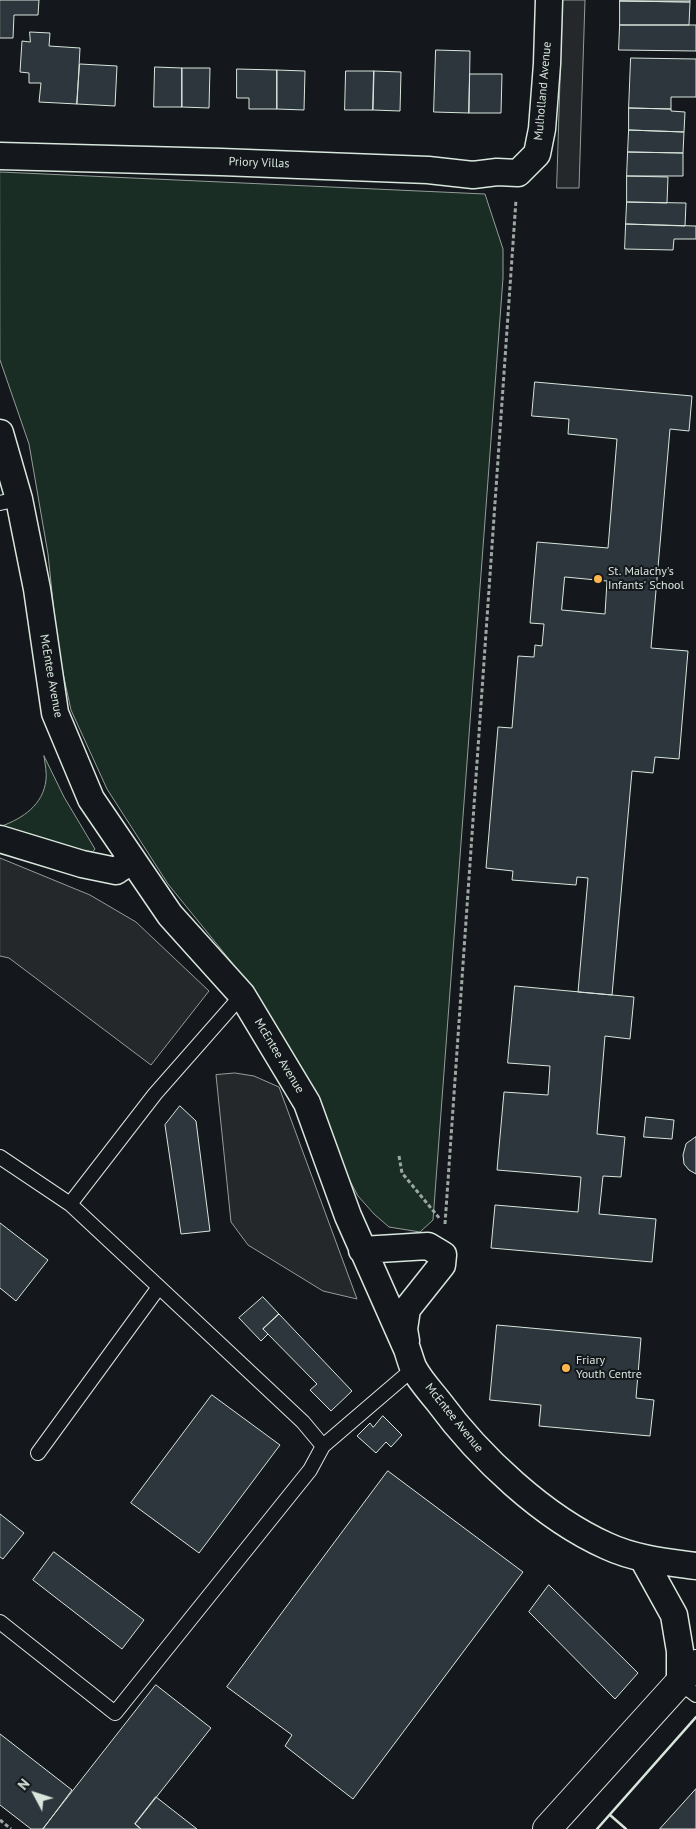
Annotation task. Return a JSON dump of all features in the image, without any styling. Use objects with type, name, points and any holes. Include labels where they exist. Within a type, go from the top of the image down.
[{"type":"main road","points":[[547,1829],[691,1681]]},
{"type":"street","name":"Mulholland Avenue","points":[[518,174],[537,154],[542,129],[547,64],[548,0]]},
{"type":"street","name":"Priory Villas","points":[[0,156],[428,170],[473,175],[498,172],[518,174]]},
{"type":"street","name":"McEntee Avenue","points":[[0,433],[9,501],[37,589],[54,713],[91,799],[170,915],[242,995],[307,1103],[348,1216],[410,1359],[449,1417],[489,1461],[535,1502],[568,1524],[607,1546],[643,1559],[696,1566]]},
{"type":"street","points":[[0,839],[82,864],[116,871],[132,860]]},
{"type":"street","points":[[362,1250],[428,1246],[443,1255],[442,1264],[407,1309],[404,1329],[410,1359]]},
{"type":"street","points":[[643,1559],[674,1615],[680,1650],[691,1681]]},
{"type":"lane","points":[[70,1204],[155,1094],[242,995]]},
{"type":"lane","points":[[0,1157],[70,1204],[303,1422],[323,1446]]},
{"type":"lane","points":[[38,1453],[159,1287]]},
{"type":"lane","points":[[0,1622],[115,1713],[310,1470],[323,1446],[410,1359]]},
{"type":"path","points":[[399,1156],[402,1173],[445,1225],[518,174]]},
{"type":"path","points":[[0,1820],[11,1829]]},
{"type":"green space","points":[[0,172],[485,194],[503,249],[503,278],[433,1220],[420,1232],[389,1227],[358,1196],[339,1160],[307,1078],[233,964],[168,884],[107,789],[71,710],[58,650],[48,554],[29,444],[0,360]]},
{"type":"green space","points":[[44,756],[64,797],[95,849],[89,856],[50,840],[2,826],[24,815],[41,797],[46,777]]},
{"type":"shaded area","points":[[563,0],[585,0],[579,188],[557,188]]},
{"type":"shaded area","points":[[0,858],[90,895],[136,922],[209,991],[151,1065],[9,958],[0,956]]},
{"type":"shaded area","points":[[235,1073],[254,1076],[279,1087],[357,1299],[323,1291],[248,1245],[231,1222],[216,1075]]},
{"type":"building","points":[[0,0],[39,0],[38,15],[14,15],[13,38],[0,38]]},
{"type":"building","points":[[690,0],[690,2],[620,1]]},
{"type":"building","points":[[620,1],[690,2],[689,25],[620,25]]},
{"type":"building","points":[[620,25],[696,25],[696,51],[619,50]]},
{"type":"building","points":[[30,32],[50,33],[49,46],[80,48],[77,104],[39,102],[41,83],[29,83],[29,73],[20,72],[22,41],[30,42]]},
{"type":"building","points":[[436,50],[470,51],[469,113],[434,112]]},
{"type":"building","points":[[631,58],[696,59],[696,97],[671,97],[671,109],[629,108]]},
{"type":"building","points":[[80,64],[117,66],[115,106],[77,104]]},
{"type":"building","points":[[155,67],[182,68],[182,107],[154,107]]},
{"type":"building","points":[[182,68],[210,68],[209,108],[182,107]]},
{"type":"building","points":[[237,69],[277,70],[277,109],[249,109],[249,98],[237,98]]},
{"type":"building","points":[[277,70],[305,71],[304,110],[277,109]]},
{"type":"building","points":[[346,71],[374,71],[373,110],[345,110]]},
{"type":"building","points":[[374,71],[401,72],[400,111],[373,110]]},
{"type":"building","points":[[470,74],[502,74],[501,113],[469,113]]},
{"type":"building","points":[[629,108],[671,109],[671,111],[685,112],[684,132],[629,130]]},
{"type":"building","points":[[629,130],[684,132],[683,153],[628,152]]},
{"type":"building","points":[[628,152],[683,153],[683,176],[627,176]]},
{"type":"building","points":[[627,176],[668,177],[667,203],[627,202]]},
{"type":"building","points":[[627,202],[686,203],[685,226],[626,224]]},
{"type":"building","points":[[626,224],[696,226],[696,239],[674,239],[673,250],[625,249]]},
{"type":"building","points":[[535,382],[692,396],[689,431],[670,429],[651,648],[688,651],[679,759],[655,757],[653,773],[632,771],[612,995],[578,992],[588,878],[577,877],[576,885],[512,880],[513,871],[486,868],[498,727],[512,728],[518,656],[534,657],[535,645],[542,646],[544,624],[530,623],[537,542],[608,548],[617,439],[568,434],[569,419],[532,416]],"holes":[[[565,577],[607,581],[605,614],[562,610]]]},
{"type":"building","points":[[515,986],[634,997],[630,1039],[605,1036],[597,1134],[625,1137],[621,1177],[603,1176],[599,1214],[656,1219],[652,1262],[491,1248],[495,1205],[578,1212],[581,1177],[497,1170],[504,1092],[548,1095],[550,1066],[508,1063]]},
{"type":"building","points":[[180,1106],[196,1121],[210,1231],[181,1234],[165,1125]]},
{"type":"building","points":[[646,1117],[674,1120],[672,1139],[644,1137]]},
{"type":"building","points":[[696,1137],[696,1174],[684,1164],[683,1155],[686,1144]]},
{"type":"building","points":[[0,1223],[48,1260],[16,1301],[0,1288]]},
{"type":"building","points":[[263,1297],[279,1314],[263,1329],[268,1334],[261,1341],[239,1318]]},
{"type":"building","points":[[279,1314],[352,1391],[331,1411],[310,1390],[317,1384],[263,1329]]},
{"type":"building","name":"Friary Youth Centre","points":[[497,1325],[641,1338],[636,1398],[654,1400],[650,1436],[539,1426],[541,1405],[490,1400]]},
{"type":"building","points":[[212,1395],[280,1445],[199,1553],[131,1503]]},
{"type":"building","points":[[383,1416],[402,1435],[391,1447],[386,1442],[376,1453],[357,1436],[370,1423],[373,1427]]},
{"type":"building","points":[[388,1471],[523,1572],[353,1799],[285,1746],[292,1735],[227,1687]]},
{"type":"building","points":[[0,1514],[24,1533],[3,1559],[0,1557]]},
{"type":"building","points":[[54,1552],[144,1620],[122,1649],[33,1580]]},
{"type":"building","points":[[549,1585],[638,1673],[615,1699],[529,1612]]},
{"type":"building","points":[[156,1685],[211,1728],[135,1824],[141,1829],[43,1829]]},
{"type":"building","points":[[0,1734],[72,1790],[43,1829],[31,1829],[0,1805]]},
{"type":"building","points":[[696,1789],[696,1829],[660,1829]]},
{"type":"building","points":[[156,1797],[197,1829],[141,1829],[135,1824]]},
{"type":"wall","points":[[597,1829],[696,1717]]},
{"type":"wall","points":[[610,1815],[626,1829]]},
{"type":"place","name":"St. Malachy's Infants' School","points":[[598,579]]},
{"type":"place","name":"Friary Youth Centre","points":[[566,1368]]}]
